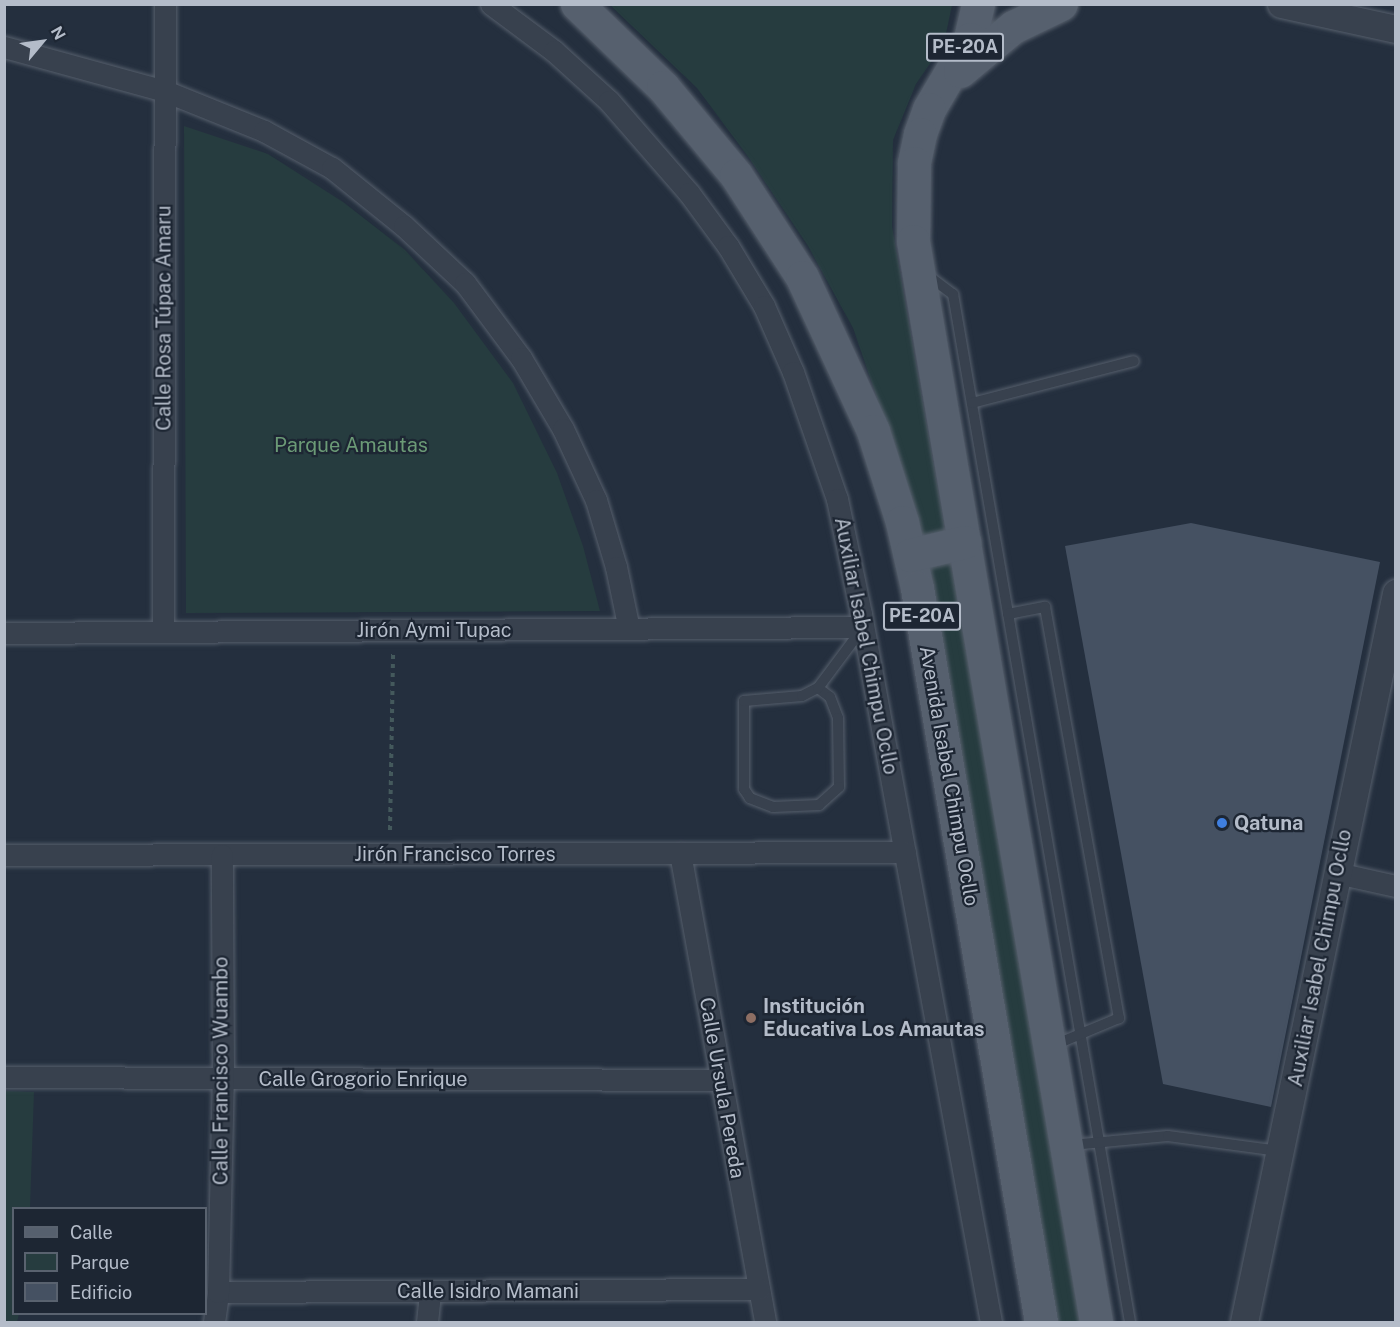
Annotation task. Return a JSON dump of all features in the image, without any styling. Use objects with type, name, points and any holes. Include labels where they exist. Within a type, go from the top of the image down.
[{"type":"main road","name":"Avenida Isabel Chimpu Ocllo","points":[[578,4],[701,129],[802,277],[861,399],[910,555],[1041,1323]]},
{"type":"main road","name":"PE-20A","points":[[978,4],[970,39],[944,87],[929,109],[914,163],[912,202],[917,267],[1096,1323]]},
{"type":"main road","points":[[944,87],[1012,27],[1061,4]]},
{"type":"main road","points":[[910,555],[964,542]]},
{"type":"street","name":"Calle Rosa Túpac Amaru","points":[[163,632],[165,4]]},
{"type":"street","name":"Auxiliar Isabel Chimpu Ocllo","points":[[491,4],[554,51],[609,101],[689,192],[728,246],[764,306],[822,448],[837,499],[863,627],[991,1323]]},
{"type":"street","points":[[1281,4],[1395,29]]},
{"type":"street","points":[[4,47],[165,91],[264,130],[332,168],[404,226],[465,283],[521,358],[563,429],[596,500],[616,567],[629,629]]},
{"type":"street","name":"Auxiliar Isabel Chimpu Ocllo","points":[[1245,1323],[1282,1152],[1337,873],[1388,668],[1395,593]]},
{"type":"street","name":"Jirón Aymi Tupac","points":[[4,633],[863,627]]},
{"type":"street","name":"Jirón Francisco Torres","points":[[4,855],[905,852]]},
{"type":"street","name":"Calle Ursula Pereda","points":[[680,853],[765,1323]]},
{"type":"street","name":"Calle Francisco Wuambo","points":[[214,1323],[218,1292],[223,1078],[222,855]]},
{"type":"street","points":[[1337,873],[1395,886]]},
{"type":"street","name":"Calle Grogorio Enrique","points":[[4,1077],[721,1080]]},
{"type":"street","name":"Calle Isidro Mamani","points":[[218,1292],[759,1289]]},
{"type":"street","points":[[427,1323],[430,1291]]},
{"type":"lane","points":[[917,267],[953,294],[1130,1323]]},
{"type":"lane","points":[[972,403],[1134,361]]},
{"type":"lane","points":[[1008,614],[1045,607],[1119,1018],[1080,1032],[1049,1047]]},
{"type":"lane","points":[[818,688],[830,697],[838,718],[839,787],[819,805],[773,807],[750,798],[744,789],[744,701],[802,696],[818,688],[863,627]]},
{"type":"lane","points":[[1066,1145],[1168,1136],[1282,1152]]},
{"type":"path","points":[[389,854],[393,630]]},
{"type":"green space","points":[[610,5],[952,5],[944,43],[916,84],[893,140],[892,226],[1084,1322],[1055,1322],[929,578],[906,482],[853,328],[808,246],[749,158],[697,88]]},
{"type":"green space","name":"Parque Amautas","points":[[184,126],[268,154],[343,202],[405,250],[454,303],[513,383],[557,473],[583,546],[600,611],[186,613]]},
{"type":"green space","points":[[5,1091],[34,1092],[30,1207],[12,1207],[12,1315],[19,1315],[17,1322],[5,1322]]},
{"type":"building","name":"Qatuna","points":[[1191,523],[1380,562],[1271,1107],[1163,1084],[1065,546]]},
{"type":"place","name":"Qatuna","points":[[1222,823]]},
{"type":"place","name":"Institución Educativa Los Amautas","points":[[751,1018]]}]
